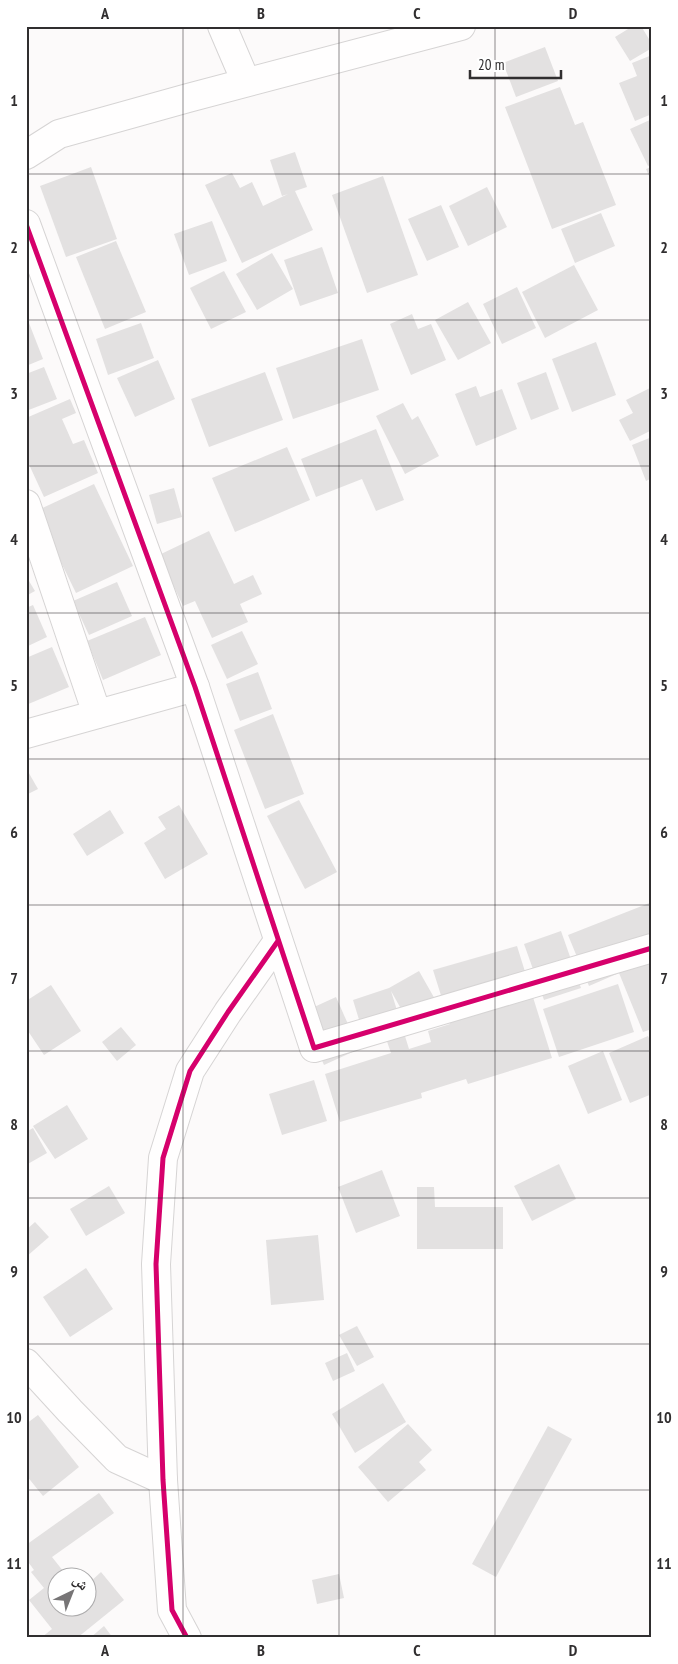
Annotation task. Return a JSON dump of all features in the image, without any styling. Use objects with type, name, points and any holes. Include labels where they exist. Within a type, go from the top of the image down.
[{"type":"street","points":[[222,26],[246,82]]},
{"type":"street","points":[[26,156],[59,134],[246,82],[461,26]]},
{"type":"street","points":[[26,224],[195,687],[314,1048],[652,948]]},
{"type":"street","points":[[26,504],[97,714]]},
{"type":"street","points":[[26,734],[195,687]]},
{"type":"street","points":[[187,1638],[172,1610],[163,1480],[156,1264],[163,1158],[190,1071],[228,1012],[278,941]]},
{"type":"street","points":[[26,1363],[117,1459],[163,1480]]},
{"type":"building","points":[[633,26],[641,26],[652,44],[652,48],[630,61],[615,37]]},
{"type":"building","points":[[545,47],[558,81],[516,97],[503,63]]},
{"type":"building","points":[[652,55],[652,114],[635,121],[619,83],[637,76],[632,63]]},
{"type":"building","points":[[560,87],[575,125],[583,122],[616,205],[552,229],[505,107]]},
{"type":"building","points":[[652,119],[652,164],[648,166],[630,129]]},
{"type":"building","points":[[295,152],[307,187],[295,191],[313,230],[242,263],[205,185],[232,173],[240,188],[252,182],[263,206],[288,194],[282,196],[270,160]]},
{"type":"building","points":[[91,167],[117,239],[66,257],[40,186]]},
{"type":"building","points":[[652,167],[652,183],[646,169]]},
{"type":"building","points":[[383,176],[418,275],[367,293],[332,195]]},
{"type":"building","points":[[487,187],[507,227],[468,246],[449,206]]},
{"type":"building","points":[[441,205],[459,247],[427,261],[408,219]]},
{"type":"building","points":[[601,213],[615,246],[575,263],[561,229]]},
{"type":"building","points":[[212,221],[227,261],[189,275],[174,234]]},
{"type":"building","points":[[116,241],[146,312],[105,329],[76,257]]},
{"type":"building","points":[[322,247],[338,293],[300,306],[284,260]]},
{"type":"building","points":[[272,253],[293,289],[257,310],[236,274]]},
{"type":"building","points":[[574,265],[598,310],[545,338],[522,292]]},
{"type":"building","points":[[224,271],[246,312],[211,329],[190,288]]},
{"type":"building","points":[[517,287],[536,328],[502,344],[483,304]]},
{"type":"building","points":[[468,302],[491,343],[458,360],[435,320]]},
{"type":"building","points":[[412,314],[418,329],[431,324],[446,360],[411,375],[390,324]]},
{"type":"building","points":[[29,323],[43,359],[26,366],[26,324]]},
{"type":"building","points":[[141,323],[154,358],[108,375],[96,339]]},
{"type":"building","points":[[362,339],[379,390],[293,419],[276,368]]},
{"type":"building","points":[[596,342],[616,395],[572,412],[552,359]]},
{"type":"building","points":[[158,360],[175,399],[135,417],[117,378]]},
{"type":"building","points":[[44,367],[57,399],[26,411],[26,374]]},
{"type":"building","points":[[265,372],[283,420],[209,447],[191,399]]},
{"type":"building","points":[[546,372],[559,409],[531,420],[517,383]]},
{"type":"building","points":[[476,386],[480,397],[502,389],[517,429],[476,446],[455,394]]},
{"type":"building","points":[[652,387],[652,430],[630,441],[619,420],[633,413],[626,400]]},
{"type":"building","points":[[70,399],[76,413],[62,419],[73,444],[84,440],[98,473],[44,497],[26,458],[26,418]]},
{"type":"building","points":[[403,403],[412,420],[418,416],[439,456],[405,474],[376,416]]},
{"type":"building","points":[[376,429],[404,500],[376,511],[362,479],[316,497],[301,459]]},
{"type":"building","points":[[652,437],[652,478],[646,481],[632,445]]},
{"type":"building","points":[[287,447],[310,500],[235,532],[212,478]]},
{"type":"building","points":[[94,484],[133,566],[76,593],[36,511]]},
{"type":"building","points":[[174,488],[182,517],[157,524],[149,495]]},
{"type":"building","points":[[209,531],[234,584],[253,575],[262,594],[240,604],[248,622],[212,638],[195,601],[183,606],[159,555]]},
{"type":"building","points":[[26,576],[35,591],[26,596]]},
{"type":"building","points":[[117,582],[132,616],[89,635],[73,601]]},
{"type":"building","points":[[33,605],[47,637],[26,647],[26,608]]},
{"type":"building","points":[[145,617],[161,655],[103,680],[87,641]]},
{"type":"building","points":[[242,631],[258,664],[227,679],[211,645]]},
{"type":"building","points":[[52,647],[69,687],[26,705],[26,658]]},
{"type":"building","points":[[258,672],[272,709],[240,721],[226,684]]},
{"type":"building","points":[[273,714],[304,794],[265,809],[234,730]]},
{"type":"building","points":[[26,768],[38,789],[26,795]]},
{"type":"building","points":[[299,800],[337,872],[305,889],[267,816]]},
{"type":"building","points":[[179,805],[208,854],[165,879],[144,843],[166,829],[158,817]]},
{"type":"building","points":[[110,810],[124,833],[87,856],[73,834]]},
{"type":"building","points":[[652,902],[652,1029],[643,1032],[619,973],[589,986],[568,935]]},
{"type":"building","points":[[561,931],[581,988],[544,1000],[524,944]]},
{"type":"building","points":[[517,946],[552,1058],[468,1084],[466,1079],[421,1093],[422,1098],[340,1122],[325,1074],[391,1053],[383,1030],[364,1036],[353,1000],[389,988],[419,971],[444,1015],[414,1032],[391,991],[409,1049],[431,1042],[428,1031],[450,1024],[433,970]]},
{"type":"building","points":[[618,984],[634,1032],[559,1057],[543,1009]]},
{"type":"building","points":[[51,985],[81,1031],[44,1055],[26,1028],[26,1001]]},
{"type":"building","points":[[336,997],[359,1049],[324,1065],[301,1013]]},
{"type":"building","points":[[121,1027],[136,1045],[117,1061],[102,1042]]},
{"type":"building","points":[[648,1036],[652,1044],[652,1094],[630,1103],[609,1053]]},
{"type":"building","points":[[603,1051],[622,1100],[588,1114],[568,1066]]},
{"type":"building","points":[[314,1080],[327,1121],[282,1135],[269,1094]]},
{"type":"building","points":[[67,1105],[88,1139],[55,1159],[33,1126]]},
{"type":"building","points":[[33,1128],[47,1153],[26,1165],[26,1132]]},
{"type":"building","points":[[559,1164],[576,1199],[532,1221],[514,1186]]},
{"type":"building","points":[[382,1170],[400,1216],[356,1233],[338,1187]]},
{"type":"building","points":[[109,1186],[125,1213],[86,1236],[70,1209]]},
{"type":"building","points":[[417,1187],[434,1187],[435,1207],[503,1207],[503,1249],[417,1249]]},
{"type":"building","points":[[35,1222],[49,1237],[26,1257],[26,1230]]},
{"type":"building","points":[[318,1235],[324,1300],[271,1305],[266,1240]]},
{"type":"building","points":[[86,1268],[113,1309],[70,1337],[43,1297]]},
{"type":"building","points":[[357,1326],[374,1357],[357,1366],[339,1335]]},
{"type":"building","points":[[347,1353],[355,1371],[333,1381],[325,1363]]},
{"type":"building","points":[[383,1383],[406,1422],[355,1453],[332,1414]]},
{"type":"building","points":[[38,1415],[79,1467],[43,1496],[26,1475],[26,1424]]},
{"type":"building","points":[[408,1424],[432,1450],[419,1462],[426,1470],[388,1502],[358,1467]]},
{"type":"building","points":[[548,1426],[572,1439],[496,1577],[472,1564]]},
{"type":"building","points":[[99,1493],[114,1513],[52,1557],[59,1566],[48,1566],[48,1616],[98,1616],[98,1575],[101,1572],[124,1600],[77,1638],[41,1638],[52,1629],[29,1600],[44,1588],[31,1572],[34,1570],[26,1559],[26,1545]]},
{"type":"building","points":[[339,1574],[344,1598],[317,1604],[312,1580]]},
{"type":"building","points":[[104,1626],[113,1638],[90,1638]]},
{"type":"cycle path","points":[[26,224],[195,687],[314,1048],[652,948]]},
{"type":"cycle path","points":[[187,1638],[172,1610],[163,1480],[156,1264],[163,1158],[190,1071],[228,1012],[278,941]]}]
